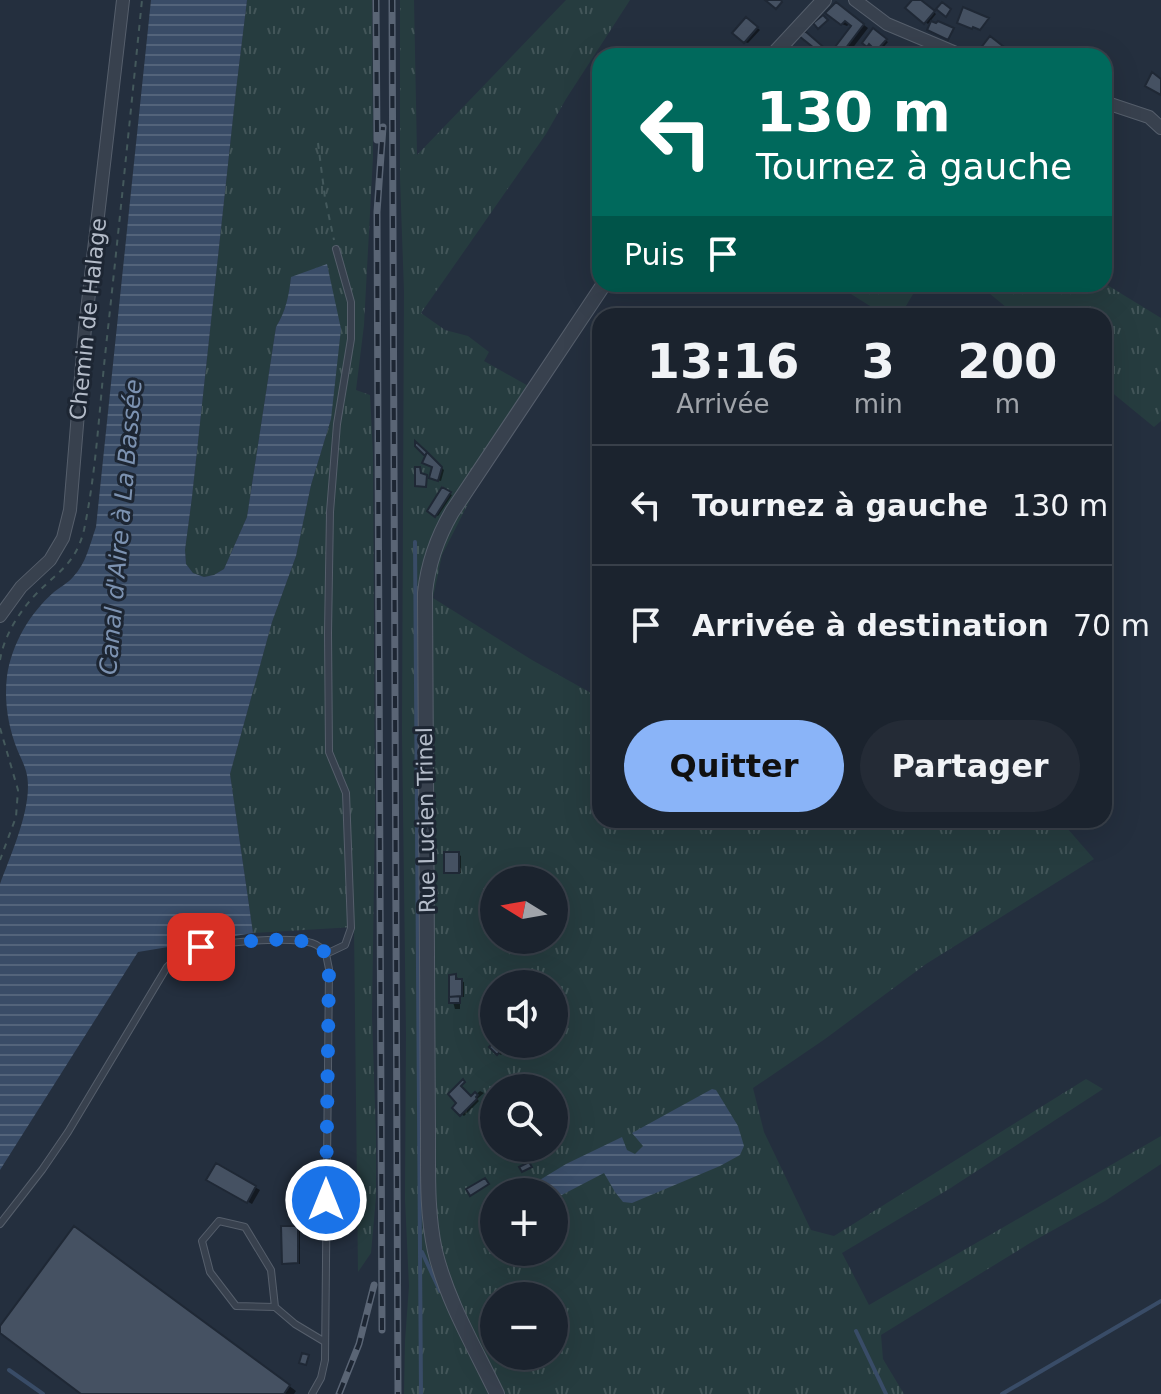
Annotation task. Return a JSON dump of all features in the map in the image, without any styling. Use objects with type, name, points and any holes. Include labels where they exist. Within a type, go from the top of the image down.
[{"type":"street","name":"Chemin de Halage","points":[[0,616],[21,587],[50,560],[63,538],[70,510],[85,328],[123,0]]},
{"type":"street","points":[[779,48],[824,0]]},
{"type":"street","points":[[855,0],[887,24],[944,48]]},
{"type":"street","points":[[1112,105],[1149,117],[1161,128]]},
{"type":"street","name":"Rue Lucien Trinel","points":[[497,1394],[449,1293],[435,1250],[430,1212],[426,582],[438,538],[452,512],[599,292]]},
{"type":"lane","points":[[326,954],[345,945],[351,928],[346,793],[329,752],[330,512],[337,424],[351,339],[351,302],[336,249]]},
{"type":"lane","points":[[0,1224],[68,1132],[167,967],[176,958],[201,947],[260,941],[317,945],[326,954],[329,969],[325,1342],[323,1369],[312,1394]]},
{"type":"lane","points":[[275,1307],[271,1270],[245,1227],[219,1221],[202,1241],[210,1272],[236,1306],[275,1307],[295,1324],[325,1342]]},
{"type":"path","points":[[0,660],[1,650],[15,621],[37,593],[60,574],[74,557],[83,532],[116,260],[142,0]]},
{"type":"path","points":[[318,143],[336,249]]},
{"type":"path","points":[[0,728],[18,790],[16,817],[0,860]]},
{"type":"green space","points":[[247,0],[372,0],[373,157],[364,325],[356,390],[370,395],[373,454],[375,809],[372,1016],[376,1197],[371,1253],[358,1272],[354,927],[253,933],[230,774],[272,622],[296,556],[311,485],[331,419],[291,278],[286,303],[276,327],[247,517],[224,569],[204,577],[193,573],[186,564],[185,550]]},
{"type":"green space","points":[[400,0],[414,0],[417,155],[566,0],[630,0],[599,48],[592,48],[592,59],[546,134],[421,313],[445,330],[468,336],[489,352],[484,361],[539,392],[474,492],[442,555],[433,598],[592,694],[592,828],[1067,828],[1094,859],[926,964],[753,1088],[764,1132],[811,1230],[834,1236],[1086,1079],[1103,1089],[949,1189],[842,1253],[869,1305],[1161,1136],[1161,1164],[881,1335],[883,1359],[904,1394],[404,1394],[409,1286],[405,1199],[402,732],[404,291],[400,178]]},
{"type":"green space","points":[[1112,288],[1161,318],[1161,421],[1154,427],[1112,393],[1112,308],[1007,308],[988,292],[1112,292]]},
{"type":"green space","points":[[848,292],[914,292],[905,308],[873,308]]},
{"type":"water","name":"Canal d'Aire à La Bassée","points":[[151,0],[247,0],[185,550],[186,564],[193,573],[204,577],[224,569],[247,517],[276,327],[286,303],[291,277],[327,264],[341,329],[331,419],[311,485],[296,556],[272,622],[230,774],[253,933],[138,952],[0,1170],[0,884],[25,812],[28,784],[9,722],[7,676],[23,630],[45,601],[77,572],[96,527]]},
{"type":"water","points":[[712,1089],[716,1090],[738,1126],[744,1146],[740,1155],[720,1166],[632,1203],[623,1202],[604,1173],[568,1192],[568,1178],[543,1178],[622,1137],[627,1150],[635,1154],[643,1146],[632,1133]]},
{"type":"building","points":[[765,0],[781,0],[782,2],[776,9]]},
{"type":"building","points":[[912,0],[921,0],[935,11],[924,24],[905,8]]},
{"type":"building","points":[[836,2],[864,24],[846,48],[835,47],[851,26],[845,21],[841,25],[825,13]]},
{"type":"building","points":[[942,2],[951,9],[946,17],[936,9]]},
{"type":"building","points":[[963,7],[989,18],[980,30],[957,23]]},
{"type":"building","points":[[823,15],[828,20],[818,29],[813,23]]},
{"type":"building","points":[[746,17],[758,27],[744,43],[732,33]]},
{"type":"building","points":[[931,21],[954,28],[948,40],[927,30]]},
{"type":"building","points":[[873,28],[887,39],[879,48],[869,44],[867,47],[862,43]]},
{"type":"building","points":[[805,31],[825,48],[814,48],[799,36]]},
{"type":"building","points":[[990,36],[1004,47],[1003,48],[981,48]]},
{"type":"building","points":[[1152,72],[1161,79],[1161,95],[1145,86]]},
{"type":"building","points":[[415,441],[427,452],[425,456],[415,446]]},
{"type":"building","points":[[427,452],[442,467],[438,481],[429,478],[432,467],[422,463]]},
{"type":"building","points":[[415,467],[420,467],[421,473],[427,475],[426,487],[415,486]]},
{"type":"building","points":[[442,487],[451,492],[435,517],[427,511]]},
{"type":"building","points":[[444,852],[459,852],[459,873],[444,873]]},
{"type":"building","points":[[456,974],[456,979],[462,979],[462,996],[449,997],[449,975]]},
{"type":"building","points":[[460,996],[460,1003],[449,1003],[449,997]]},
{"type":"building","points":[[463,1079],[465,1082],[461,1086],[471,1096],[475,1092],[478,1095],[460,1116],[452,1108],[456,1103],[448,1094]]},
{"type":"building","points":[[529,1162],[532,1167],[522,1172],[519,1167]]},
{"type":"building","points":[[216,1163],[256,1186],[247,1203],[206,1180]]},
{"type":"building","points":[[480,1181],[480,1190],[470,1196],[466,1189]]},
{"type":"building","points":[[74,1226],[290,1385],[284,1394],[81,1394],[0,1333],[0,1326]]},
{"type":"building","points":[[281,1226],[298,1226],[298,1263],[282,1264]]},
{"type":"building","points":[[302,1353],[309,1355],[306,1365],[299,1363]]},
{"type":"waterway","points":[[415,542],[421,1394]]},
{"type":"waterway","points":[[422,1252],[440,1291]]},
{"type":"waterway","points":[[1002,1394],[1161,1301]]},
{"type":"waterway","points":[[856,1331],[886,1394]]},
{"type":"waterway","points":[[9,1370],[43,1394]]},
{"type":"railway","points":[[376,0],[377,140]]},
{"type":"railway","points":[[392,0],[398,1394]]},
{"type":"railway","points":[[382,1330],[377,212],[383,127]]},
{"type":"railway","points":[[339,1394],[359,1344],[374,1285]]},
{"type":"route","points":[[201,947],[296,941],[317,945],[326,954],[329,969],[326,1200]]}]
